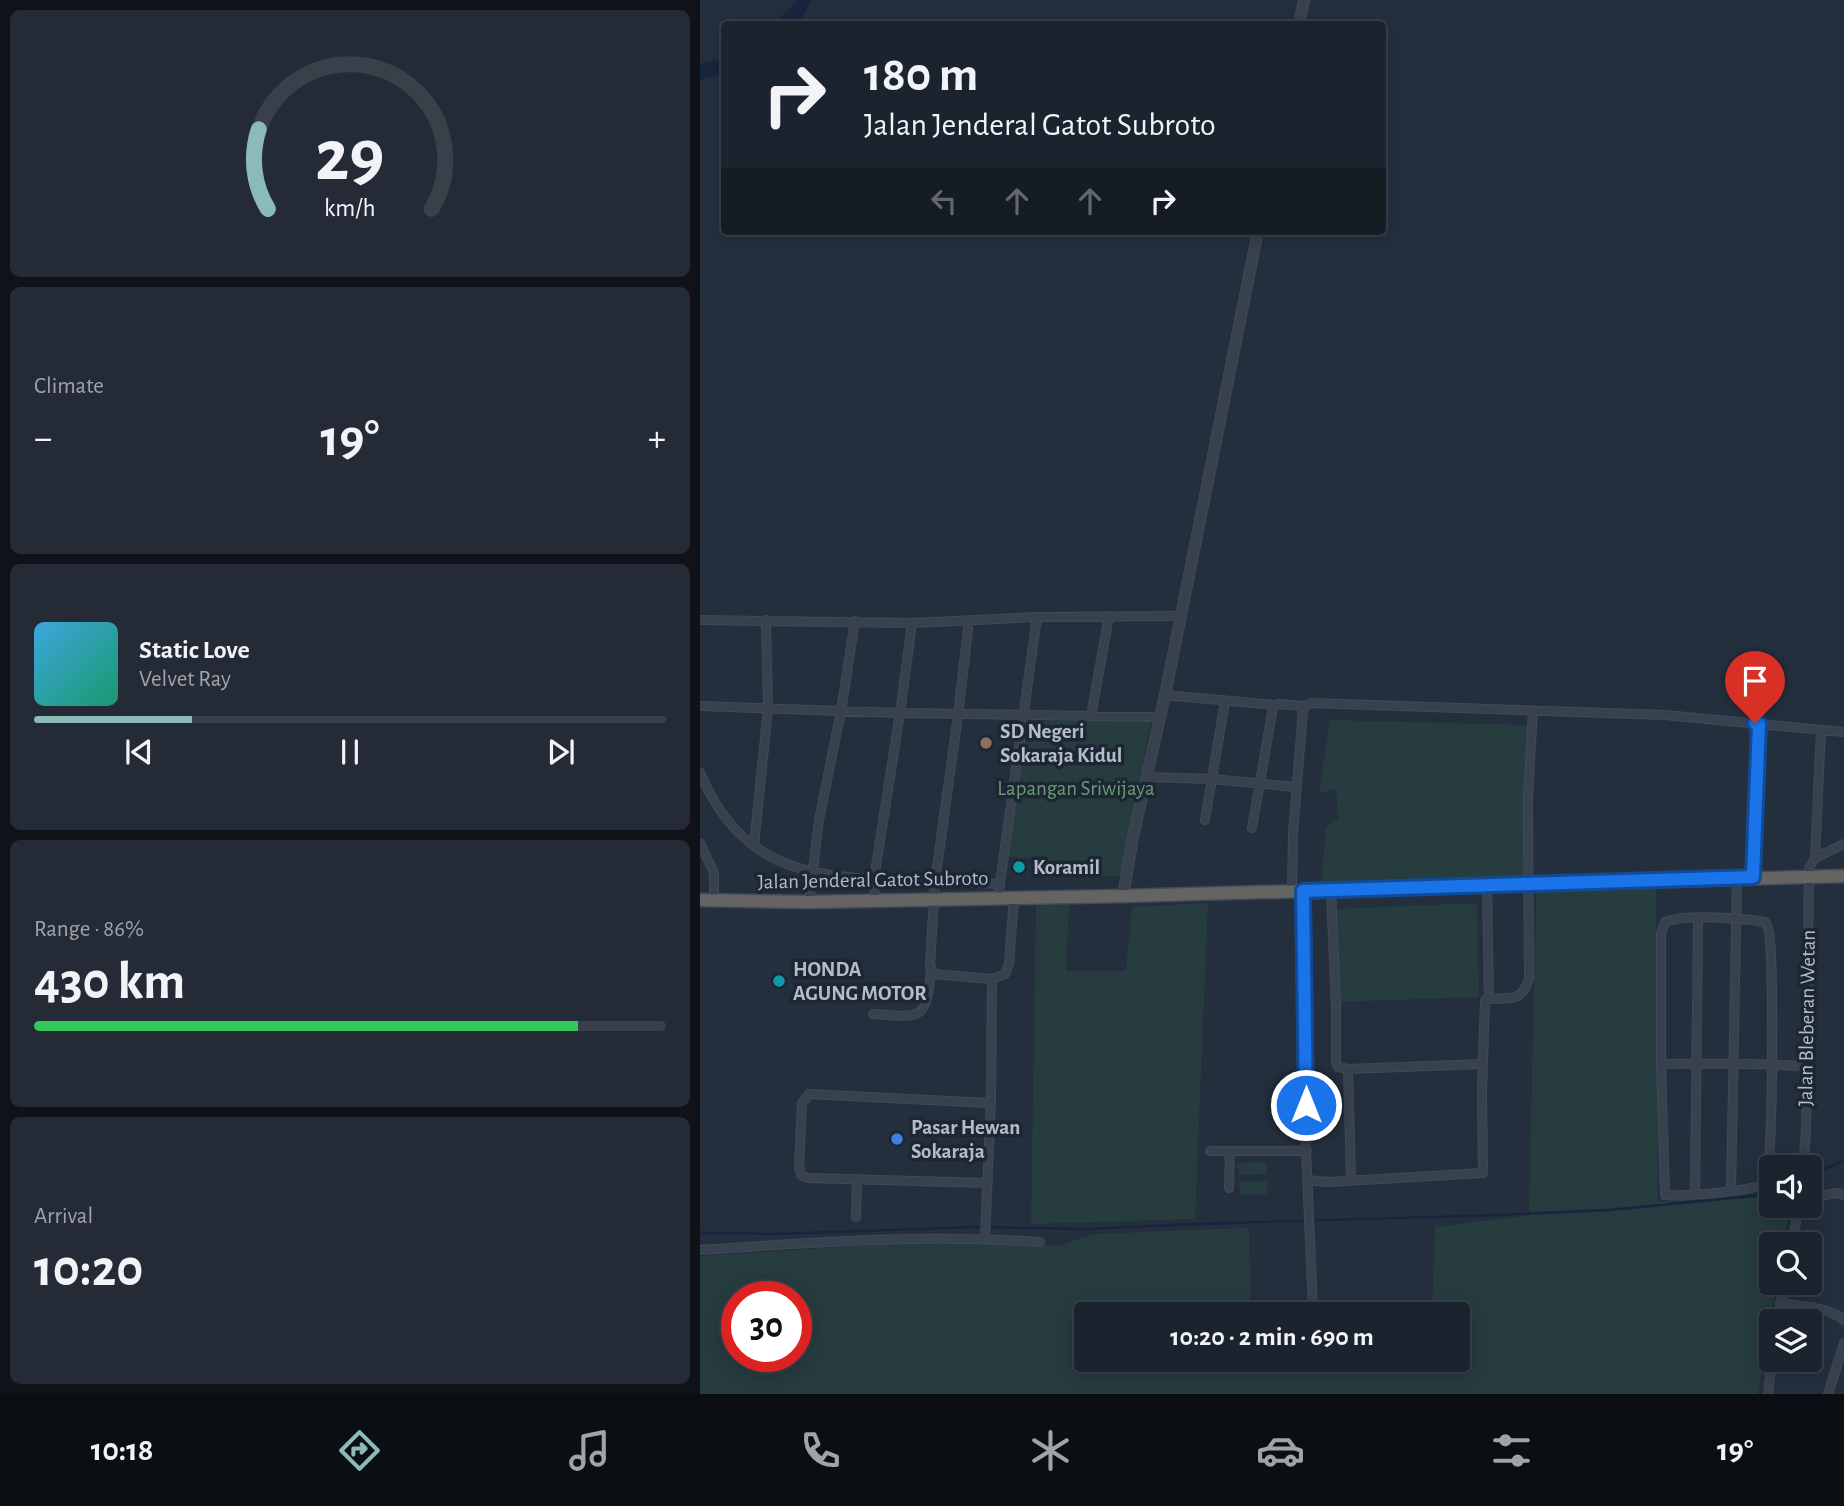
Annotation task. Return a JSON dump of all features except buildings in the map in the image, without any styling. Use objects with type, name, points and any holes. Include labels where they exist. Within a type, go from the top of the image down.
[{"type":"highway","name":"Jalan Jenderal Gatot Subroto","points":[[700,900],[809,902],[1123,896],[1844,876]]},
{"type":"street","points":[[1300,21],[1304,0]]},
{"type":"street","points":[[1123,896],[1257,235]]},
{"type":"street","points":[[1091,716],[1109,616]]},
{"type":"street","points":[[700,620],[912,623],[1037,617],[1181,616]]},
{"type":"street","points":[[998,898],[1037,617]]},
{"type":"street","points":[[754,846],[768,708],[766,620]]},
{"type":"street","points":[[809,902],[811,872],[855,621]]},
{"type":"street","points":[[873,1014],[913,1016],[921,1012],[929,995],[934,881],[969,621]]},
{"type":"street","points":[[875,901],[874,879],[912,623]]},
{"type":"street","points":[[1165,695],[1274,705],[1306,706],[1312,703],[1665,715],[1844,732]]},
{"type":"street","points":[[1205,820],[1225,701]]},
{"type":"street","points":[[1251,828],[1274,705]]},
{"type":"street","points":[[700,706],[958,715],[1159,717]]},
{"type":"street","points":[[1306,706],[1303,710],[1296,787],[1313,1302]]},
{"type":"street","points":[[1308,1180],[1321,1182],[1483,1173],[1485,1000],[1517,997],[1526,988],[1529,978],[1528,797],[1533,710]]},
{"type":"street","points":[[1753,877],[1759,724]]},
{"type":"street","name":"Jalan Bleberan Wetan","points":[[1804,1155],[1809,868],[1815,858],[1821,730]]},
{"type":"street","points":[[700,773],[720,812],[738,834],[781,862],[811,872],[844,878],[1000,884]]},
{"type":"street","points":[[1146,777],[1212,779],[1296,787]]},
{"type":"street","points":[[700,843],[714,873],[714,900]]},
{"type":"street","points":[[1815,858],[1844,844]]},
{"type":"street","points":[[1731,1191],[1737,878]]},
{"type":"street","points":[[1487,887],[1489,999]]},
{"type":"street","points":[[1331,890],[1338,1067],[1348,1069],[1483,1064]]},
{"type":"street","points":[[931,971],[934,974],[992,979],[1008,971],[1014,898]]},
{"type":"street","points":[[1695,1194],[1698,919]]},
{"type":"street","points":[[1736,919],[1764,922],[1769,928],[1770,1164],[1767,1179],[1760,1187],[1670,1196],[1664,1192],[1661,1064],[1663,927],[1668,920],[1736,919]]},
{"type":"street","points":[[985,1234],[991,1098],[992,979]]},
{"type":"street","points":[[1661,1064],[1807,1066]]},
{"type":"street","points":[[1348,1069],[1351,1180]]},
{"type":"street","points":[[988,1183],[807,1178],[799,1168],[802,1103],[809,1094],[989,1103]]},
{"type":"street","points":[[1210,1151],[1307,1152]]},
{"type":"street","points":[[1229,1188],[1230,1151]]},
{"type":"street","points":[[856,1217],[857,1179]]},
{"type":"street","points":[[1822,1196],[1838,1193],[1844,1195]]},
{"type":"street","points":[[700,1250],[985,1234],[1040,1242]]},
{"type":"street","points":[[1779,1309],[1782,1295]]},
{"type":"street","points":[[1780,1303],[1822,1310],[1844,1320]]},
{"type":"street","points":[[1828,1394],[1841,1362],[1844,1343]]},
{"type":"street","points":[[1768,1394],[1771,1372]]},
{"type":"green space","points":[[1330,720],[1527,725],[1525,876],[1321,885],[1326,827],[1338,819],[1336,789],[1319,793]]},
{"type":"green space","name":"Lapangan Sriwijaya","points":[[1024,721],[1151,721],[1121,876],[1045,878],[1044,860],[1003,856]]},
{"type":"green space","points":[[1656,887],[1658,1202],[1759,1198],[1759,1218],[1788,1218],[1785,1232],[1759,1232],[1759,1295],[1775,1295],[1773,1309],[1759,1309],[1759,1372],[1762,1372],[1758,1394],[700,1394],[700,1256],[937,1241],[1058,1246],[1095,1234],[1249,1228],[1251,1302],[1074,1302],[1074,1372],[1470,1372],[1470,1302],[1432,1302],[1435,1227],[1529,1215],[1536,892]]},
{"type":"green space","points":[[1208,903],[1195,1219],[1031,1224],[1036,905],[1069,905],[1066,971],[1126,971],[1132,907]]},
{"type":"green space","points":[[1477,903],[1479,997],[1336,1002],[1335,909]]},
{"type":"green space","points":[[1266,1162],[1267,1174],[1239,1175],[1237,1163]]},
{"type":"green space","points":[[1267,1181],[1268,1194],[1240,1195],[1239,1182]]},
{"type":"water","points":[[798,0],[812,0],[800,21],[777,21]]},
{"type":"water","points":[[721,59],[721,75],[700,80],[700,64]]},
{"type":"waterway","points":[[1822,1170],[1844,1161]]},
{"type":"waterway","points":[[700,1233],[776,1234],[974,1227],[1087,1229],[1497,1215],[1609,1210],[1759,1195]]},
{"type":"place","name":"SD Negeri Sokaraja Kidul","points":[[986,743]]},
{"type":"place","name":"Koramil","points":[[1019,867]]},
{"type":"place","name":"HONDA AGUNG MOTOR","points":[[779,981]]},
{"type":"place","name":"Pasar Hewan Sokaraja","points":[[897,1139]]},
{"type":"route","points":[[1306,1105],[1303,891],[1753,877],[1759,724],[1755,723]]}]
